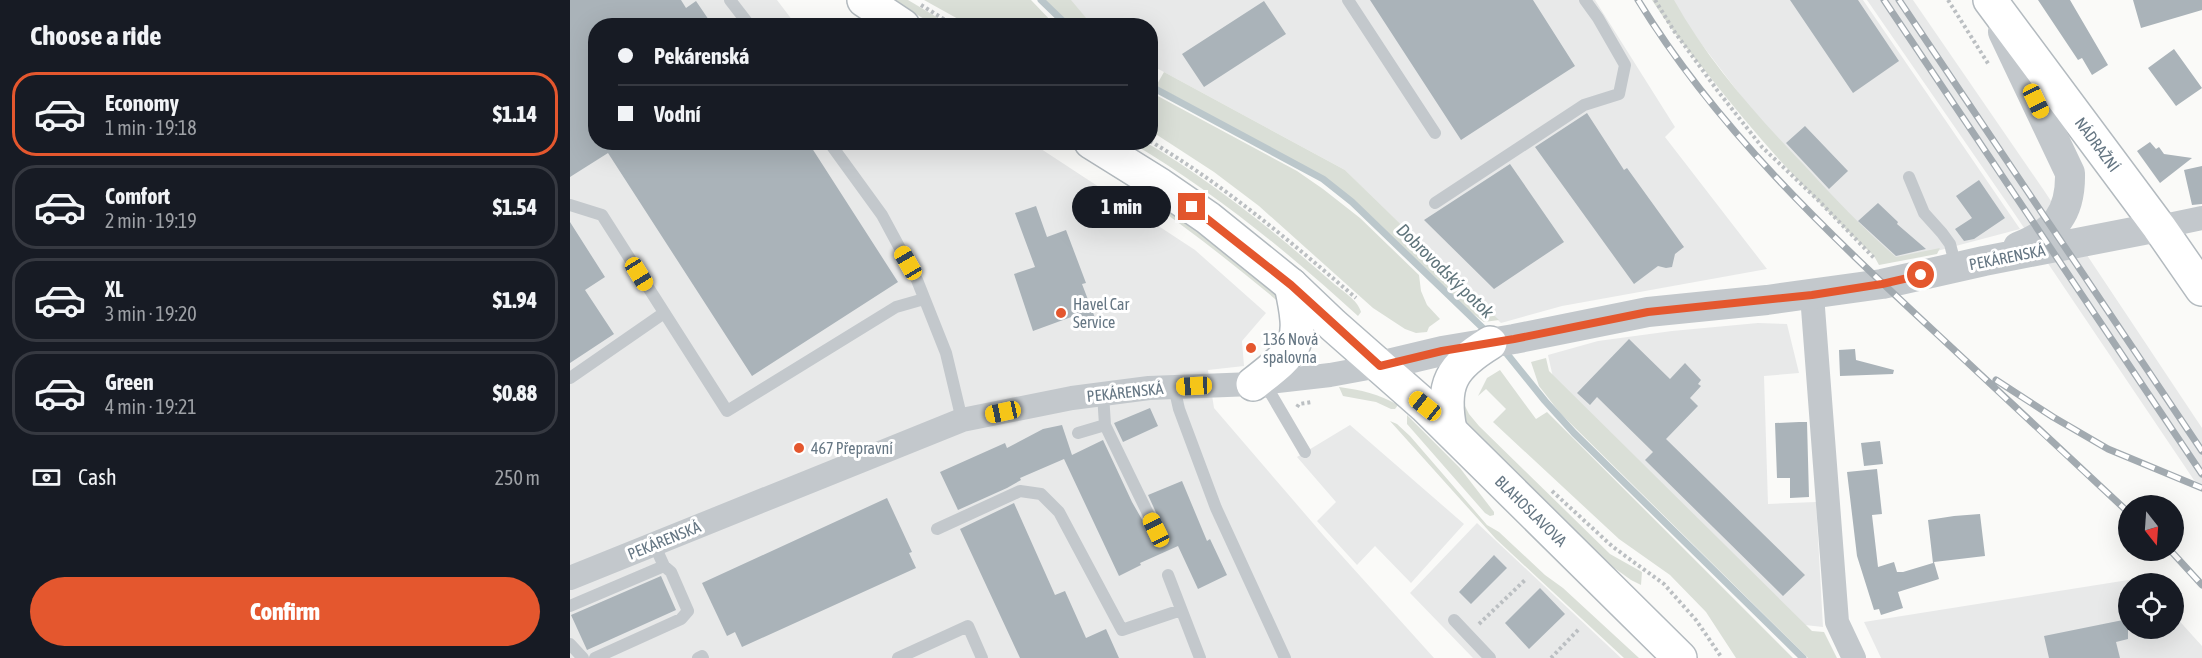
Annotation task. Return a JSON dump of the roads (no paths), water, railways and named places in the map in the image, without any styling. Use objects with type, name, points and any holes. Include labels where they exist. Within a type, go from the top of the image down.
[{"type":"main road","points":[[864,0],[891,18]]},
{"type":"main road","name":"NÁDRAŽNÍ","points":[[1989,0],[2159,227],[2202,289]]},
{"type":"main road","name":"BLAHOSLAVOVA","points":[[1104,150],[1208,218],[1291,285],[1425,406],[1680,658]]},
{"type":"main road","points":[[1253,384],[1280,363],[1298,335],[1298,318],[1291,285]]},
{"type":"main road","points":[[1450,430],[1446,395],[1458,369],[1485,346]]},
{"type":"street","points":[[1984,261],[2035,240],[2052,228],[2064,212],[2070,193],[2070,172],[1989,0]]},
{"type":"street","name":"PEKÁRENSKÁ","points":[[570,578],[962,420],[1103,394],[1174,387],[1253,384],[1330,375],[1648,312],[1812,295],[1904,279],[1984,261],[2202,219]]},
{"type":"street","points":[[1812,295],[1837,622],[1854,658]]},
{"type":"lane","points":[[730,0],[744,18]]},
{"type":"lane","points":[[1348,0],[1435,133]]},
{"type":"lane","points":[[1435,204],[1584,105],[1619,94],[1625,64],[1585,0]]},
{"type":"lane","points":[[835,150],[882,215],[917,279],[946,353],[962,420]]},
{"type":"lane","points":[[1909,177],[1924,213],[1950,244],[1956,267]]},
{"type":"lane","points":[[570,205],[602,215],[727,411],[897,307],[924,299]]},
{"type":"lane","points":[[570,378],[664,313]]},
{"type":"lane","points":[[1253,384],[1271,394],[1305,452]]},
{"type":"lane","points":[[1174,387],[1179,409],[1216,508],[1285,658]]},
{"type":"lane","points":[[1103,394],[1105,425],[1156,530]]},
{"type":"lane","points":[[1078,433],[1105,425]]},
{"type":"lane","points":[[937,529],[1020,491],[1041,494],[1059,512],[1122,630],[1181,610]]},
{"type":"lane","points":[[595,658],[681,619],[688,611],[654,544]]},
{"type":"lane","points":[[570,606],[664,566]]},
{"type":"lane","points":[[1168,575],[1200,658]]},
{"type":"lane","points":[[1454,620],[1490,658]]},
{"type":"lane","points":[[898,658],[968,626],[982,658]]},
{"type":"lane","points":[[570,644],[583,658]]},
{"type":"waterway","name":"Dobrovodský potok","points":[[1041,0],[1060,18]]},
{"type":"waterway","name":"Dobrovodský potok","points":[[1158,90],[1323,179],[1352,202],[1489,334]]},
{"type":"waterway","name":"Dobrovodský potok","points":[[1503,349],[1574,433],[1803,658]]},
{"type":"railway","points":[[1638,0],[1702,92],[1775,177],[1854,256],[2118,503]]},
{"type":"railway","points":[[1884,0],[2202,474]]},
{"type":"railway","points":[[1899,0],[2202,451]]},
{"type":"railway","points":[[1996,380],[2108,449],[2202,488]]},
{"type":"railway","points":[[2180,561],[2202,585]]},
{"type":"place","name":"Havel Car Service","points":[[1061,313]]},
{"type":"place","name":"136 Nová spalovna","points":[[1251,348]]},
{"type":"place","name":"467 Přepravní","points":[[799,448]]}]
